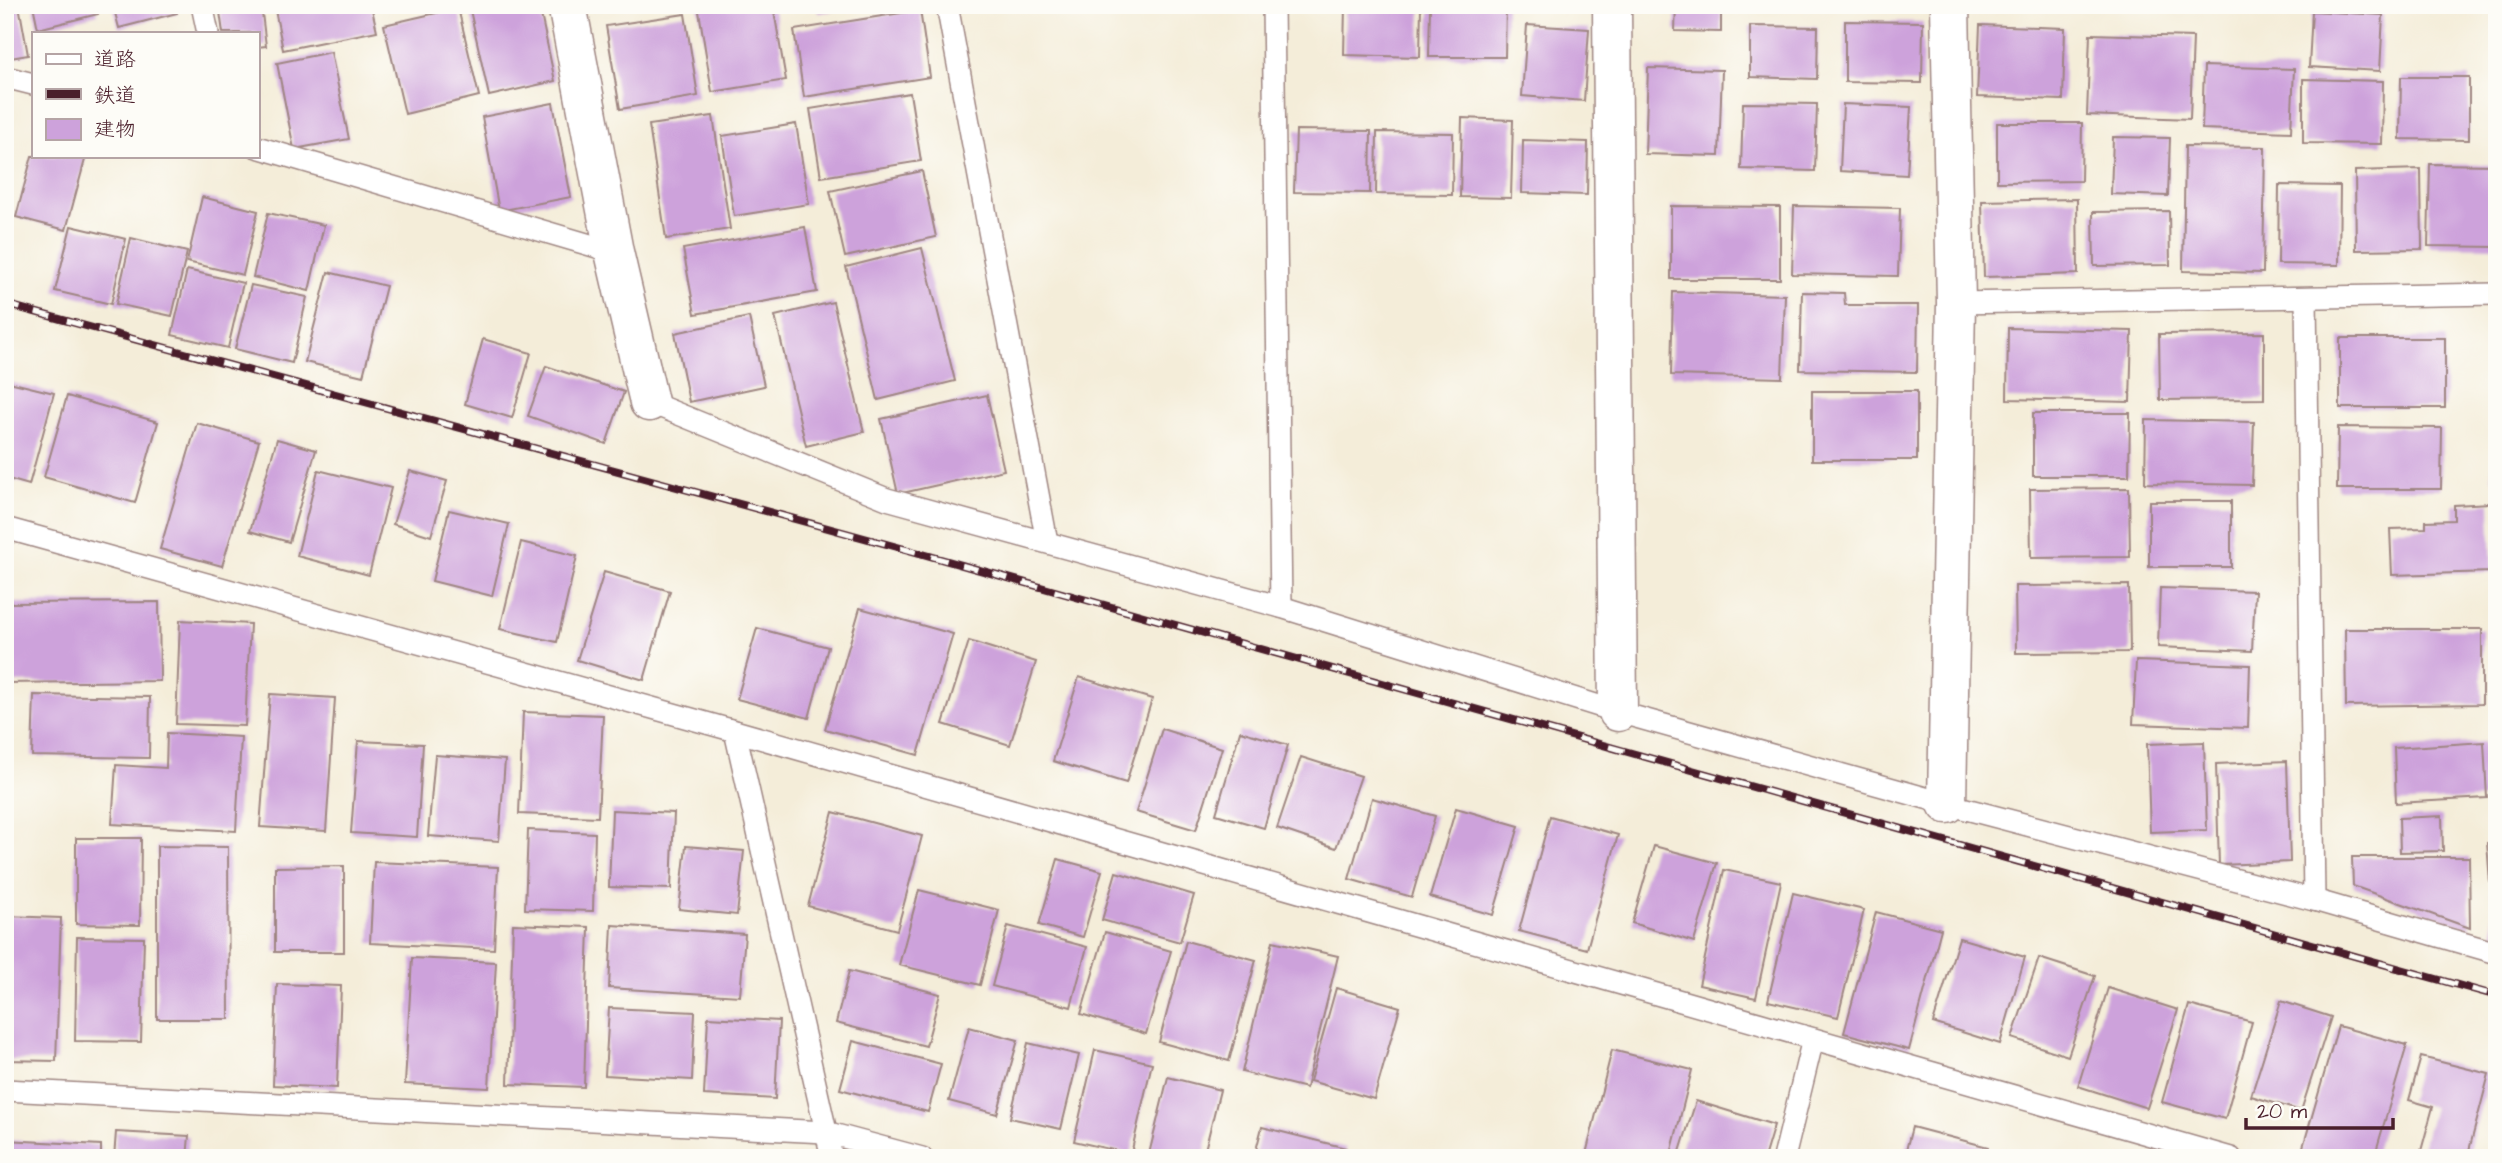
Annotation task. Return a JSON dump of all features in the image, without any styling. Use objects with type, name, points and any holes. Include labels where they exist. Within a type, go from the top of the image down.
[{"type":"street","points":[[567,5],[614,252],[649,402]]},
{"type":"street","points":[[1612,5],[1618,712]]},
{"type":"street","points":[[1947,804],[1956,303],[1950,5]]},
{"type":"lane","points":[[202,5],[208,32]]},
{"type":"lane","points":[[947,5],[1046,542]]},
{"type":"lane","points":[[1273,5],[1281,607]]},
{"type":"lane","points":[[5,77],[32,84]]},
{"type":"lane","points":[[259,148],[614,252]]},
{"type":"lane","points":[[1956,303],[2497,294]]},
{"type":"lane","points":[[2306,298],[2314,900]]},
{"type":"lane","points":[[649,402],[887,499],[1281,607],[1618,712],[1947,804],[2314,900],[2497,953]]},
{"type":"lane","points":[[5,528],[735,731],[2231,1158]]},
{"type":"lane","points":[[735,731],[832,1158]]},
{"type":"lane","points":[[1784,1158],[1813,1039]]},
{"type":"lane","points":[[5,1090],[825,1132],[922,1158]]},
{"type":"building","points":[[5,5],[19,5],[28,55],[5,59]]},
{"type":"building","points":[[33,5],[96,5],[98,14],[38,29]]},
{"type":"building","points":[[113,5],[175,5],[177,13],[119,28]]},
{"type":"building","points":[[219,5],[261,5],[266,46],[259,47],[259,32],[223,32]]},
{"type":"building","points":[[274,5],[371,5],[377,31],[283,50]]},
{"type":"building","points":[[494,5],[539,5],[555,81],[489,96],[470,10]]},
{"type":"building","points":[[698,5],[773,5],[786,80],[712,92]]},
{"type":"building","points":[[817,5],[859,5],[859,7],[818,13]]},
{"type":"building","points":[[1345,5],[1421,5],[1420,57],[1344,55]]},
{"type":"building","points":[[1430,5],[1506,5],[1505,57],[1429,57]]},
{"type":"building","points":[[1676,5],[1721,5],[1721,32],[1675,31]]},
{"type":"building","points":[[458,8],[479,96],[405,114],[384,25]]},
{"type":"building","points":[[920,10],[930,77],[804,97],[794,30]]},
{"type":"building","points":[[2312,11],[2383,15],[2380,71],[2309,67]]},
{"type":"building","points":[[685,14],[698,96],[620,109],[606,26]]},
{"type":"building","points":[[1845,21],[1923,22],[1922,83],[1845,82]]},
{"type":"building","points":[[1527,25],[1589,29],[1584,101],[1522,96]]},
{"type":"building","points":[[1980,25],[2065,28],[2063,100],[1977,97]]},
{"type":"building","points":[[1750,26],[1818,27],[1817,79],[1750,77]]},
{"type":"building","points":[[2090,34],[2193,37],[2190,119],[2087,115]]},
{"type":"building","points":[[331,52],[349,139],[294,149],[277,63]]},
{"type":"building","points":[[2204,66],[2294,69],[2291,132],[2202,129]]},
{"type":"building","points":[[1648,68],[1722,70],[1719,156],[1645,154]]},
{"type":"building","points":[[2401,77],[2469,77],[2469,140],[2400,139]]},
{"type":"building","points":[[2303,79],[2383,81],[2382,144],[2303,143]]},
{"type":"building","points":[[910,93],[921,161],[821,177],[810,109]]},
{"type":"building","points":[[553,103],[571,197],[499,211],[482,117]]},
{"type":"building","points":[[1743,103],[1817,104],[1815,171],[1741,169]]},
{"type":"building","points":[[1843,104],[1911,107],[1907,175],[1840,171]]},
{"type":"building","points":[[713,116],[730,229],[666,239],[649,125]]},
{"type":"building","points":[[1462,118],[1513,120],[1511,198],[1460,197]]},
{"type":"building","points":[[1997,123],[2082,123],[2081,181],[1997,182]]},
{"type":"building","points":[[796,124],[809,204],[734,216],[722,136]]},
{"type":"building","points":[[1296,130],[1371,131],[1370,193],[1294,192]]},
{"type":"building","points":[[1377,132],[1453,133],[1452,195],[1376,194]]},
{"type":"building","points":[[2113,137],[2170,138],[2168,196],[2111,194]]},
{"type":"building","points":[[1523,140],[1588,142],[1587,195],[1522,193]]},
{"type":"building","points":[[2185,146],[2265,147],[2263,273],[2183,271]]},
{"type":"building","points":[[32,156],[85,158],[66,230],[16,217]]},
{"type":"building","points":[[2430,164],[2497,165],[2497,247],[2428,246]]},
{"type":"building","points":[[2421,169],[2422,249],[2356,250],[2355,171]]},
{"type":"building","points":[[922,171],[936,237],[845,257],[830,191]]},
{"type":"building","points":[[2279,185],[2340,186],[2339,265],[2278,264]]},
{"type":"building","points":[[202,197],[258,211],[243,275],[187,262]]},
{"type":"building","points":[[2077,199],[2078,274],[1984,277],[1982,201]]},
{"type":"building","points":[[1671,206],[1780,207],[1780,279],[1671,279]]},
{"type":"building","points":[[1794,206],[1900,208],[1898,276],[1792,274]]},
{"type":"building","points":[[2169,211],[2170,265],[2094,266],[2093,212]]},
{"type":"building","points":[[268,213],[324,225],[309,291],[253,277]]},
{"type":"building","points":[[71,226],[126,239],[111,304],[55,291]]},
{"type":"building","points":[[805,227],[817,292],[695,314],[683,249]]},
{"type":"building","points":[[131,238],[187,252],[172,316],[116,304]]},
{"type":"building","points":[[922,248],[955,381],[878,400],[846,267]]},
{"type":"building","points":[[187,270],[243,283],[228,348],[172,335]]},
{"type":"building","points":[[328,272],[386,286],[363,376],[305,362]]},
{"type":"building","points":[[251,285],[307,297],[292,363],[235,349]]},
{"type":"building","points":[[1673,292],[1785,295],[1782,378],[1671,375]]},
{"type":"building","points":[[1802,292],[1844,293],[1845,305],[1918,305],[1917,372],[1800,370]]},
{"type":"building","points":[[833,302],[864,432],[806,446],[775,316]]},
{"type":"building","points":[[749,317],[764,386],[689,402],[675,333]]},
{"type":"building","points":[[2008,328],[2132,331],[2130,402],[2007,399]]},
{"type":"building","points":[[2264,333],[2264,399],[2160,400],[2159,334]]},
{"type":"building","points":[[2340,338],[2445,338],[2445,408],[2340,408]]},
{"type":"building","points":[[483,339],[531,353],[512,418],[465,404]]},
{"type":"building","points":[[546,366],[624,392],[606,444],[528,416]]},
{"type":"building","points":[[5,381],[54,393],[29,485],[5,478]]},
{"type":"building","points":[[1812,391],[1917,391],[1917,460],[1812,460]]},
{"type":"building","points":[[987,395],[1004,470],[898,494],[881,419]]},
{"type":"building","points":[[67,396],[158,422],[135,503],[44,477]]},
{"type":"building","points":[[2033,413],[2130,413],[2129,476],[2033,476]]},
{"type":"building","points":[[2492,417],[2497,417],[2497,479],[2492,479]]},
{"type":"building","points":[[2146,420],[2254,422],[2252,485],[2145,483]]},
{"type":"building","points":[[197,423],[259,441],[222,566],[160,549]]},
{"type":"building","points":[[2338,427],[2442,428],[2441,489],[2337,489]]},
{"type":"building","points":[[277,439],[316,450],[289,542],[250,531]]},
{"type":"building","points":[[318,470],[391,488],[369,575],[297,556]]},
{"type":"building","points":[[410,471],[447,481],[431,536],[393,524]]},
{"type":"building","points":[[2129,488],[2130,557],[2031,558],[2030,489]]},
{"type":"building","points":[[2149,501],[2231,501],[2231,567],[2149,567]]},
{"type":"building","points":[[2490,503],[2492,572],[2392,575],[2390,529],[2426,528],[2426,521],[2454,520],[2454,505]]},
{"type":"building","points":[[449,510],[509,524],[492,596],[432,581]]},
{"type":"building","points":[[521,542],[577,556],[557,642],[500,629]]},
{"type":"building","points":[[604,572],[670,591],[644,680],[577,660]]},
{"type":"building","points":[[2129,585],[2130,652],[2016,653],[2015,586]]},
{"type":"building","points":[[2160,588],[2255,591],[2252,651],[2158,647]]},
{"type":"building","points":[[159,602],[160,681],[5,683],[5,603]]},
{"type":"building","points":[[860,608],[953,634],[918,755],[825,729]]},
{"type":"building","points":[[180,620],[250,624],[245,726],[176,724]]},
{"type":"building","points":[[757,628],[828,647],[809,718],[737,699]]},
{"type":"building","points":[[2345,629],[2482,629],[2482,704],[2346,706]]},
{"type":"building","points":[[969,641],[1036,662],[1010,745],[943,724]]},
{"type":"building","points":[[2136,661],[2250,665],[2248,728],[2133,724]]},
{"type":"building","points":[[1079,677],[1152,699],[1126,783],[1053,761]]},
{"type":"building","points":[[270,694],[335,698],[326,831],[260,827]]},
{"type":"building","points":[[34,695],[150,697],[149,758],[32,756]]},
{"type":"building","points":[[523,712],[603,715],[598,817],[519,814]]},
{"type":"building","points":[[1162,729],[1222,748],[1196,830],[1136,812]]},
{"type":"building","points":[[1240,731],[1288,745],[1264,828],[1216,814]]},
{"type":"building","points":[[167,733],[241,737],[236,831],[112,824],[116,765],[166,768]]},
{"type":"building","points":[[358,741],[423,744],[417,837],[351,833]]},
{"type":"building","points":[[2204,742],[2207,830],[2150,832],[2147,744]]},
{"type":"building","points":[[2484,742],[2487,798],[2396,803],[2394,748]]},
{"type":"building","points":[[435,755],[505,760],[499,841],[428,836]]},
{"type":"building","points":[[1301,757],[1361,776],[1336,848],[1277,828]]},
{"type":"building","points":[[2287,761],[2290,862],[2219,865],[2216,764]]},
{"type":"building","points":[[1372,798],[1435,816],[1412,897],[1349,879]]},
{"type":"building","points":[[1456,808],[1519,826],[1493,915],[1430,897]]},
{"type":"building","points":[[612,810],[674,813],[671,889],[609,887]]},
{"type":"building","points":[[833,812],[922,836],[897,930],[808,906]]},
{"type":"building","points":[[1550,816],[1618,835],[1587,949],[1519,931]]},
{"type":"building","points":[[2442,816],[2443,851],[2400,852],[2399,818]]},
{"type":"building","points":[[528,830],[595,833],[593,911],[525,909]]},
{"type":"building","points":[[76,838],[141,838],[140,925],[76,924]]},
{"type":"building","points":[[2497,842],[2497,934],[2494,934],[2487,843]]},
{"type":"building","points":[[157,846],[228,847],[229,1019],[157,1019]]},
{"type":"building","points":[[686,846],[744,851],[737,915],[679,909]]},
{"type":"building","points":[[1654,846],[1717,863],[1694,942],[1632,923]]},
{"type":"building","points":[[2352,857],[2469,857],[2470,928],[2353,886]]},
{"type":"building","points":[[1058,859],[1102,871],[1083,937],[1039,925]]},
{"type":"building","points":[[374,862],[498,867],[494,949],[370,943]]},
{"type":"building","points":[[344,866],[344,952],[275,952],[275,867]]},
{"type":"building","points":[[1724,870],[1781,882],[1756,998],[1699,985]]},
{"type":"building","points":[[1116,872],[1194,895],[1180,942],[1102,920]]},
{"type":"building","points":[[919,890],[999,910],[980,985],[899,965]]},
{"type":"building","points":[[1793,893],[1864,910],[1838,1017],[1768,1001]]},
{"type":"building","points":[[1876,912],[1941,929],[1909,1050],[1844,1033]]},
{"type":"building","points":[[5,916],[61,918],[56,1061],[5,1060]]},
{"type":"building","points":[[513,924],[589,927],[584,1087],[508,1084]]},
{"type":"building","points":[[612,925],[745,934],[740,996],[609,988]]},
{"type":"building","points":[[1008,926],[1087,947],[1071,1007],[992,986]]},
{"type":"building","points":[[1105,932],[1171,951],[1146,1034],[1081,1014]]},
{"type":"building","points":[[77,937],[144,938],[141,1042],[75,1041]]},
{"type":"building","points":[[1959,938],[2025,957],[2000,1044],[1933,1023]]},
{"type":"building","points":[[1186,941],[1256,960],[1229,1061],[1159,1042]]},
{"type":"building","points":[[1273,941],[1338,956],[1306,1088],[1242,1072]]},
{"type":"building","points":[[412,958],[496,962],[489,1088],[405,1084]]},
{"type":"building","points":[[2039,958],[2095,976],[2068,1056],[2012,1038]]},
{"type":"building","points":[[849,971],[940,994],[926,1046],[836,1023]]},
{"type":"building","points":[[277,984],[341,986],[337,1088],[273,1085]]},
{"type":"building","points":[[1336,988],[1400,1007],[1374,1099],[1310,1081]]},
{"type":"building","points":[[2108,988],[2178,1010],[2147,1108],[2078,1086]]},
{"type":"building","points":[[2281,1001],[2331,1017],[2301,1111],[2251,1096]]},
{"type":"building","points":[[2189,1005],[2252,1022],[2225,1119],[2162,1102]]},
{"type":"building","points":[[609,1008],[695,1012],[692,1080],[605,1075]]},
{"type":"building","points":[[708,1017],[779,1021],[775,1099],[704,1095]]},
{"type":"building","points":[[2338,1026],[2407,1045],[2374,1158],[2316,1158],[2301,1154]]},
{"type":"building","points":[[969,1027],[1018,1040],[997,1114],[949,1101]]},
{"type":"building","points":[[853,1041],[941,1064],[928,1112],[840,1089]]},
{"type":"building","points":[[1028,1043],[1079,1055],[1061,1129],[1010,1118]]},
{"type":"building","points":[[1095,1050],[1152,1063],[1131,1154],[1074,1141]]},
{"type":"building","points":[[1612,1050],[1692,1070],[1670,1158],[1585,1158]]},
{"type":"building","points":[[2421,1057],[2489,1074],[2467,1158],[2448,1158],[2421,1151],[2433,1107],[2409,1100]]},
{"type":"building","points":[[1168,1077],[1220,1090],[1203,1158],[1148,1158]]},
{"type":"building","points":[[1696,1101],[1774,1125],[1764,1158],[1678,1158]]},
{"type":"building","points":[[1262,1127],[1346,1148],[1344,1158],[1254,1158]]},
{"type":"building","points":[[1912,1127],[1988,1147],[1985,1158],[1904,1158]]},
{"type":"building","points":[[2496,1129],[2497,1158],[2489,1158]]},
{"type":"building","points":[[116,1132],[189,1136],[187,1158],[114,1158]]},
{"type":"building","points":[[5,1140],[101,1145],[101,1158],[5,1158]]},
{"type":"railway","points":[[5,304],[912,551],[2497,996]]}]
